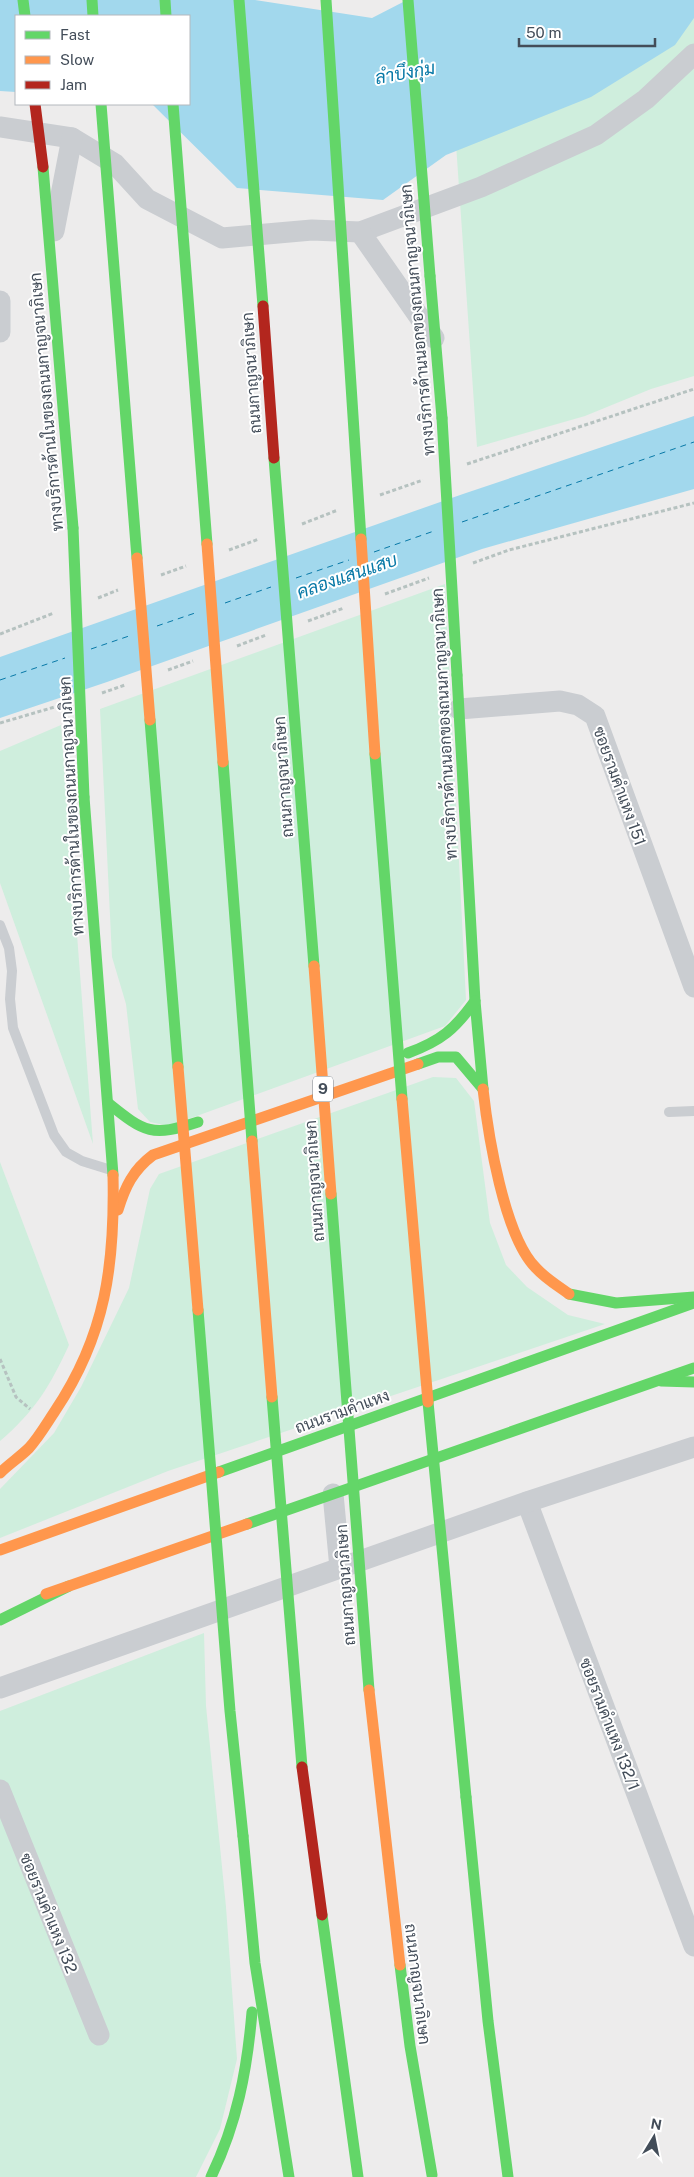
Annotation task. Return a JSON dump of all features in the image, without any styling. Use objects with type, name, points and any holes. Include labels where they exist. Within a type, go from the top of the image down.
[{"type":"main road","points":[[23,0],[25,15]]},
{"type":"main road","points":[[92,0],[93,15]]},
{"type":"main road","points":[[165,0],[166,15]]},
{"type":"main road","name":"ถนนกาญจนาภิเษก","points":[[239,0],[373,1738],[410,2046],[432,2176]]},
{"type":"main road","points":[[326,0],[383,880],[422,1339],[466,1797],[488,2021],[508,2177]]},
{"type":"main road","name":"ทางบริการด้านนอกของถนนกาญจนาภิเษก","points":[[408,0],[442,418],[475,1001],[489,1139],[515,1236],[535,1268],[571,1296],[616,1303],[694,1297]]},
{"type":"main road","name":"ทางบริการด้านในของถนนกาญจนาภิเษก","points":[[0,1473],[29,1448],[75,1384],[104,1311],[110,1276],[115,1221],[113,1171],[84,797],[72,528],[43,167],[35,105]]},
{"type":"main road","points":[[100,105],[230,1701],[255,1963],[289,2177]]},
{"type":"main road","points":[[173,105],[300,1747],[358,2177]]},
{"type":"main road","points":[[388,1059],[434,1044],[456,1029],[475,1001]]},
{"type":"main road","points":[[115,1221],[127,1182],[140,1164],[153,1155],[438,1057],[456,1057],[483,1088]]},
{"type":"main road","points":[[315,1083],[333,1077]]},
{"type":"main road","points":[[241,1108],[260,1102]]},
{"type":"main road","points":[[108,1103],[133,1123],[150,1131],[168,1132],[214,1117]]},
{"type":"main road","name":"ถนนรามคำแหง","points":[[0,1550],[694,1303]]},
{"type":"main road","points":[[0,1608],[69,1586],[694,1368]]},
{"type":"main road","points":[[661,1381],[694,1382]]},
{"type":"main road","points":[[0,1620],[69,1586]]},
{"type":"main road","points":[[211,2177],[223,2154],[240,2110],[248,2065],[255,1963]]},
{"type":"street","points":[[0,127],[72,138],[115,164],[147,199],[222,238],[312,230],[360,232],[481,187],[596,135],[646,99],[694,54]]},
{"type":"street","points":[[50,253],[72,138]]},
{"type":"street","points":[[360,232],[434,338]]},
{"type":"street","points":[[0,301],[0,332]]},
{"type":"street","name":"ซอยรามคำแหง 151","points":[[459,709],[560,701],[578,705],[595,716],[694,987]]},
{"type":"street","points":[[0,1688],[526,1502],[694,1447]]},
{"type":"street","points":[[333,1494],[340,1568]]},
{"type":"street","name":"ซอยรามคำแหง 132/1","points":[[526,1502],[694,1946]]},
{"type":"street","name":"ซอยรามคำแหง 132","points":[[0,1790],[98,2035]]},
{"type":"lane","points":[[0,925],[9,948],[12,971],[10,999],[13,1028],[54,1135],[66,1152],[82,1162],[113,1171]]},
{"type":"lane","points":[[669,1112],[694,1111]]},
{"type":"path","points":[[0,1360],[16,1397],[47,1423]]},
{"type":"green space","points":[[446,0],[694,0],[694,376],[651,389],[585,416],[477,447]]},
{"type":"green space","points":[[445,584],[466,1000],[445,1026],[169,1126],[150,1122],[138,1109],[126,1004],[112,957],[100,709]]},
{"type":"green space","points":[[61,725],[93,1144],[0,883],[0,751]]},
{"type":"green space","points":[[433,1077],[456,1078],[474,1101],[490,1223],[506,1265],[527,1287],[568,1315],[605,1324],[168,1471],[0,1538],[0,1489],[54,1433],[81,1387],[129,1288],[150,1189],[159,1174]]},
{"type":"green space","points":[[0,1162],[69,1345],[40,1397],[23,1419],[0,1441]]},
{"type":"green space","points":[[204,1633],[206,1706],[226,1907],[237,2059],[220,2129],[196,2177],[0,2177],[0,1711]]},
{"type":"water","name":"ลำบึงกุ่ม","points":[[0,0],[255,0],[372,18],[407,0],[694,0],[694,18],[675,45],[591,97],[446,155],[383,200],[237,188],[153,105],[190,105],[190,15],[15,15],[15,92],[0,91]]},
{"type":"water","name":"คลองแสนแสบ","points":[[694,416],[694,489],[482,549],[0,718],[0,657],[463,494]]},
{"type":"ferry route","points":[[462,522],[694,442]]},
{"type":"ferry route","points":[[374,552],[434,531]]},
{"type":"ferry route","points":[[296,578],[349,560]]},
{"type":"ferry route","points":[[225,603],[271,587]]},
{"type":"ferry route","points":[[157,626],[198,612]]},
{"type":"ferry route","points":[[91,649],[129,636]]},
{"type":"ferry route","points":[[0,680],[65,658]]},
{"type":"traffic: fast","points":[[23,0],[25,15]]},
{"type":"traffic: fast","points":[[92,0],[93,15]]},
{"type":"traffic: fast","points":[[165,0],[166,15]]},
{"type":"traffic: fast","points":[[239,0],[263,306]]},
{"type":"traffic: fast","points":[[326,0],[361,539]]},
{"type":"traffic: fast","points":[[408,0],[430,276]]},
{"type":"traffic: fast","points":[[101,105],[137,558]]},
{"type":"traffic: fast","points":[[173,105],[207,544]]},
{"type":"traffic: fast","points":[[43,167],[73,528]]},
{"type":"traffic: fast","points":[[430,276],[442,418]]},
{"type":"traffic: fast","points":[[442,418],[457,675]]},
{"type":"traffic: fast","points":[[274,458],[314,966]]},
{"type":"traffic: fast","points":[[73,528],[84,797]]},
{"type":"traffic: fast","points":[[457,675],[475,1001],[483,1089]]},
{"type":"traffic: fast","points":[[150,720],[178,1067]]},
{"type":"traffic: fast","points":[[375,754],[402,1099]]},
{"type":"traffic: fast","points":[[223,762],[252,1141]]},
{"type":"traffic: fast","points":[[84,797],[113,1175]]},
{"type":"traffic: fast","points":[[408,1053],[430,1044],[454,1027],[475,1001]]},
{"type":"traffic: fast","points":[[418,1064],[438,1057],[456,1057],[483,1089]]},
{"type":"traffic: fast","points":[[108,1103],[131,1121],[150,1129],[170,1130],[198,1122]]},
{"type":"traffic: fast","points":[[331,1194],[369,1690]]},
{"type":"traffic: fast","points":[[569,1294],[616,1303],[694,1297]]},
{"type":"traffic: fast","points":[[219,1472],[694,1303]]},
{"type":"traffic: fast","points":[[198,1310],[230,1711],[243,1836]]},
{"type":"traffic: fast","points":[[247,1524],[694,1368]]},
{"type":"traffic: fast","points":[[661,1381],[694,1382]]},
{"type":"traffic: fast","points":[[272,1397],[302,1767]]},
{"type":"traffic: fast","points":[[428,1402],[466,1797]]},
{"type":"traffic: fast","points":[[0,1620],[69,1586]]},
{"type":"traffic: fast","points":[[466,1797],[488,2021],[508,2177]]},
{"type":"traffic: fast","points":[[243,1836],[255,1963],[289,2177]]},
{"type":"traffic: fast","points":[[322,1915],[358,2177]]},
{"type":"traffic: fast","points":[[400,1965],[410,2046],[432,2175]]},
{"type":"traffic: fast","points":[[211,2177],[228,2137],[234,2117],[244,2076],[252,2012]]},
{"type":"traffic: slow","points":[[361,539],[375,754]]},
{"type":"traffic: slow","points":[[207,544],[223,762]]},
{"type":"traffic: slow","points":[[137,558],[150,720]]},
{"type":"traffic: slow","points":[[314,966],[331,1194]]},
{"type":"traffic: slow","points":[[118,1210],[135,1173],[153,1155],[418,1064]]},
{"type":"traffic: slow","points":[[178,1067],[198,1310]]},
{"type":"traffic: slow","points":[[483,1089],[499,1183],[515,1233],[525,1253],[536,1268],[547,1279],[569,1294]]},
{"type":"traffic: slow","points":[[402,1099],[428,1402]]},
{"type":"traffic: slow","points":[[252,1141],[272,1397]]},
{"type":"traffic: slow","points":[[0,1473],[26,1451],[36,1439],[72,1383],[86,1355],[104,1298],[109,1269],[112,1239],[113,1175]]},
{"type":"traffic: slow","points":[[0,1550],[219,1472]]},
{"type":"traffic: slow","points":[[46,1594],[247,1524]]},
{"type":"traffic: slow","points":[[369,1690],[400,1965]]},
{"type":"traffic: jam","points":[[35,105],[43,167]]},
{"type":"traffic: jam","points":[[263,306],[274,458]]},
{"type":"traffic: jam","points":[[302,1767],[322,1915]]}]
